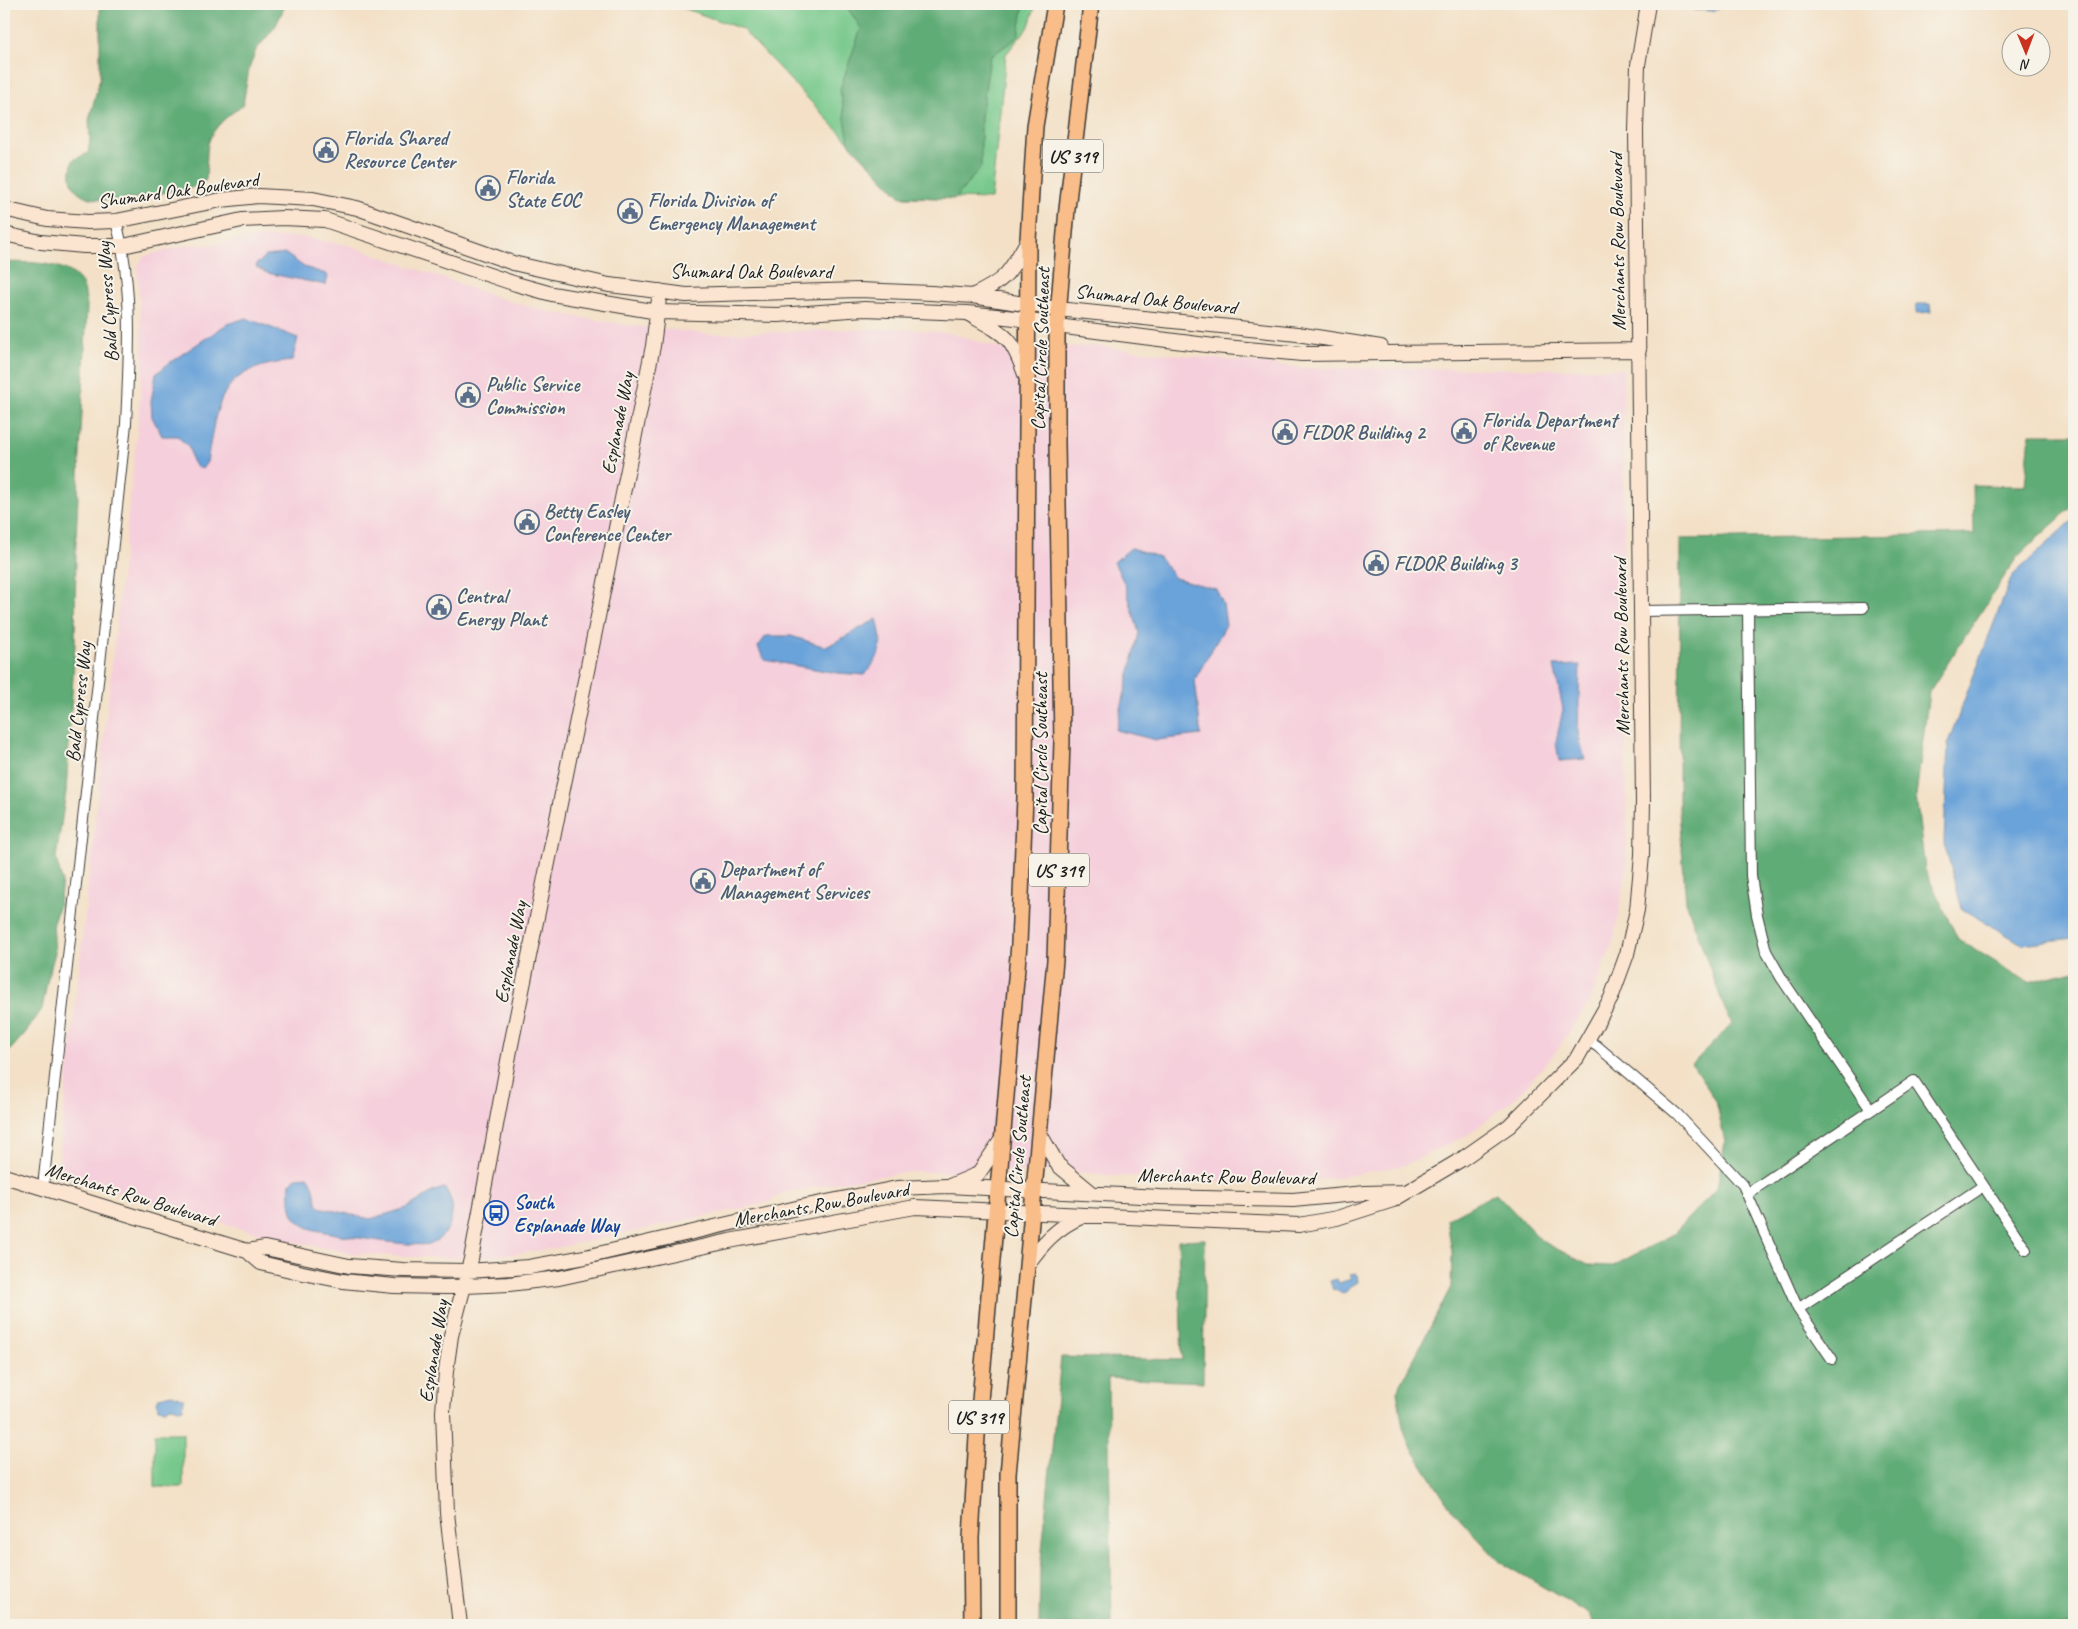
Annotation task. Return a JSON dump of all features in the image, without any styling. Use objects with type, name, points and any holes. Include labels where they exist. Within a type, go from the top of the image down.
[{"type":"main road","name":"Capital Circle Southeast","points":[[972,1625],[971,1538],[976,1455],[1018,976],[1025,797],[1028,240],[1035,126],[1055,4]]},
{"type":"main road","name":"Capital Circle Southeast","points":[[1008,1625],[1008,1474],[1055,960],[1062,741],[1057,326],[1067,209],[1091,4]]},
{"type":"street","name":"Merchants Row Boulevard","points":[[4,1176],[247,1251],[261,1263],[343,1280],[394,1286],[463,1287],[559,1278],[783,1231],[915,1207],[1299,1225],[1337,1218],[1370,1209],[1393,1200],[1462,1159],[1509,1126],[1578,1058],[1611,998],[1627,954],[1636,910],[1642,855],[1643,802],[1636,130],[1638,65],[1648,4]]},
{"type":"street","name":"Shumard Oak Boulevard","points":[[4,209],[47,219],[88,222],[116,221],[221,200],[258,196],[331,201],[402,222],[513,263],[609,285],[686,295],[860,290],[972,296],[1058,309],[1297,334],[1422,353]]},
{"type":"street","name":"Shumard Oak Boulevard","points":[[4,234],[41,242],[84,246],[123,246],[242,220],[283,218],[325,220],[510,282],[552,294],[658,312],[778,315],[864,309],[966,313],[1015,318],[1057,326],[1214,346],[1302,354],[1638,350]]},
{"type":"street","name":"Bald Cypress Way","points":[[43,1187],[124,452],[130,358],[123,246],[116,221]]},
{"type":"street","points":[[972,296],[992,287],[1005,278],[1028,240]]},
{"type":"street","name":"Esplanade Way","points":[[460,1625],[447,1512],[443,1412],[452,1336],[467,1271],[658,312],[660,291]]},
{"type":"street","points":[[776,292],[778,315]]},
{"type":"street","points":[[966,313],[1002,333],[1009,340],[1017,352],[1027,378]]},
{"type":"street","points":[[1640,610],[1863,608]]},
{"type":"street","points":[[1748,610],[1751,876],[1757,915],[1766,951],[1782,980],[1871,1110]]},
{"type":"street","points":[[1587,1040],[1597,1046],[1676,1114],[1743,1185],[1798,1309],[1832,1359]]},
{"type":"street","points":[[1747,1194],[1914,1081],[2026,1250]]},
{"type":"street","points":[[1040,1134],[1058,1165],[1092,1193]]},
{"type":"street","points":[[948,1186],[978,1174],[1003,1138]]},
{"type":"street","name":"Merchants Row Boulevard","points":[[247,1251],[265,1248],[349,1266],[403,1270],[467,1271],[529,1267],[586,1257],[897,1188],[948,1186],[1160,1197],[1293,1200],[1365,1193],[1406,1192]]},
{"type":"street","points":[[1798,1309],[1983,1186]]},
{"type":"street","points":[[778,1213],[783,1231]]},
{"type":"street","points":[[1027,1265],[1043,1243],[1055,1232],[1068,1223],[1084,1216]]},
{"type":"shaded area","points":[[263,237],[301,237],[348,245],[508,301],[550,312],[626,325],[708,334],[895,328],[950,333],[1003,349],[1095,346],[1303,368],[1623,369],[1627,869],[1614,939],[1590,1001],[1555,1053],[1517,1096],[1469,1134],[1405,1165],[1341,1177],[1280,1184],[1102,1175],[1072,1171],[909,1172],[783,1193],[767,1203],[551,1249],[497,1256],[447,1258],[355,1254],[299,1243],[238,1228],[57,1174],[137,432],[143,362],[137,267],[144,256],[191,244],[203,246]]},
{"type":"green space","points":[[100,4],[286,4],[275,27],[256,50],[249,69],[243,105],[222,122],[210,138],[207,148],[206,180],[200,184],[185,190],[116,200],[100,200],[86,196],[76,189],[71,177],[73,160],[88,153],[90,140],[89,120],[100,78]]},
{"type":"green space","points":[[672,4],[1036,4],[1029,26],[1006,54],[991,199],[901,197],[742,29]]},
{"type":"green space","points":[[845,4],[1024,4],[1018,37],[990,57],[981,117],[981,167],[955,199],[900,196],[849,143],[840,89],[861,28]]},
{"type":"green space","points":[[4,262],[46,264],[67,270],[82,283],[87,306],[76,539],[75,645],[66,792],[56,858],[62,881],[59,905],[53,923],[55,953],[42,1009],[27,1031],[4,1057]]},
{"type":"green space","points":[[2030,434],[2074,434],[2074,505],[2017,557],[1929,692],[1916,796],[1925,870],[1958,939],[2028,982],[2074,971],[2074,1625],[1595,1625],[1589,1614],[1499,1561],[1454,1513],[1409,1444],[1403,1427],[1397,1391],[1451,1287],[1452,1253],[1447,1219],[1496,1193],[1542,1241],[1588,1265],[1613,1266],[1672,1235],[1717,1188],[1725,1142],[1716,1101],[1692,1064],[1732,1024],[1686,902],[1679,811],[1680,539],[1974,534],[1973,485],[2025,486]]},
{"type":"green space","points":[[1205,1239],[1203,1382],[1108,1378],[1112,1625],[1039,1625],[1040,1570],[1061,1357],[1182,1360],[1178,1240]]},
{"type":"green space","points":[[155,1433],[183,1433],[183,1487],[155,1487]]},
{"type":"water","points":[[1690,4],[1730,4],[1713,11],[1694,10]]},
{"type":"water","points":[[286,254],[304,267],[326,274],[328,276],[326,285],[267,273],[256,267],[257,263],[265,256]]},
{"type":"water","points":[[1916,304],[1930,304],[1931,312],[1916,313]]},
{"type":"water","points":[[246,318],[298,338],[292,361],[268,365],[249,371],[236,379],[226,390],[219,404],[207,462],[202,469],[194,464],[187,445],[178,436],[162,436],[152,417],[151,401],[156,374],[169,363],[227,324]]},
{"type":"water","points":[[2074,519],[2074,938],[2022,944],[1962,909],[1944,842],[1948,742],[2012,576]]},
{"type":"water","points":[[1131,548],[1159,557],[1175,578],[1216,589],[1223,604],[1226,625],[1195,679],[1201,735],[1156,740],[1116,730],[1139,633],[1125,585],[1114,562]]},
{"type":"water","points":[[877,619],[881,636],[879,655],[865,675],[837,673],[764,660],[758,647],[766,636],[791,636],[826,647]]},
{"type":"water","points":[[1580,665],[1578,733],[1585,759],[1559,761],[1556,742],[1563,709],[1554,666]]},
{"type":"water","points":[[308,1176],[319,1207],[370,1219],[407,1208],[434,1191],[444,1188],[452,1203],[451,1220],[448,1229],[441,1238],[429,1244],[421,1245],[372,1240],[310,1228],[299,1222],[293,1215],[290,1197],[290,1183],[297,1177]]},
{"type":"water","points":[[1357,1274],[1358,1282],[1345,1293],[1342,1294],[1336,1289],[1333,1290],[1330,1281],[1337,1279],[1339,1283],[1351,1279],[1349,1275]]},
{"type":"water","points":[[172,1394],[184,1399],[183,1408],[158,1408],[157,1402],[159,1397]]},
{"type":"place","name":"Florida Shared Resource Center","points":[[326,150]]},
{"type":"place","name":"Florida State EOC","points":[[488,188]]},
{"type":"place","name":"Florida Division of Emergency Management","points":[[630,211]]},
{"type":"place","name":"Public Service Commission","points":[[468,395]]},
{"type":"place","name":"Florida Department of Revenue","points":[[1464,431]]},
{"type":"place","name":"FLDOR Building 2","points":[[1285,432]]},
{"type":"place","name":"Betty Easley Conference Center","points":[[527,522]]},
{"type":"place","name":"FLDOR Building 3","points":[[1376,563]]},
{"type":"place","name":"Central Energy Plant","points":[[439,607]]},
{"type":"place","name":"Department of Management Services","points":[[703,881]]},
{"type":"place","name":"South Esplanade Way","points":[[496,1213]]}]
